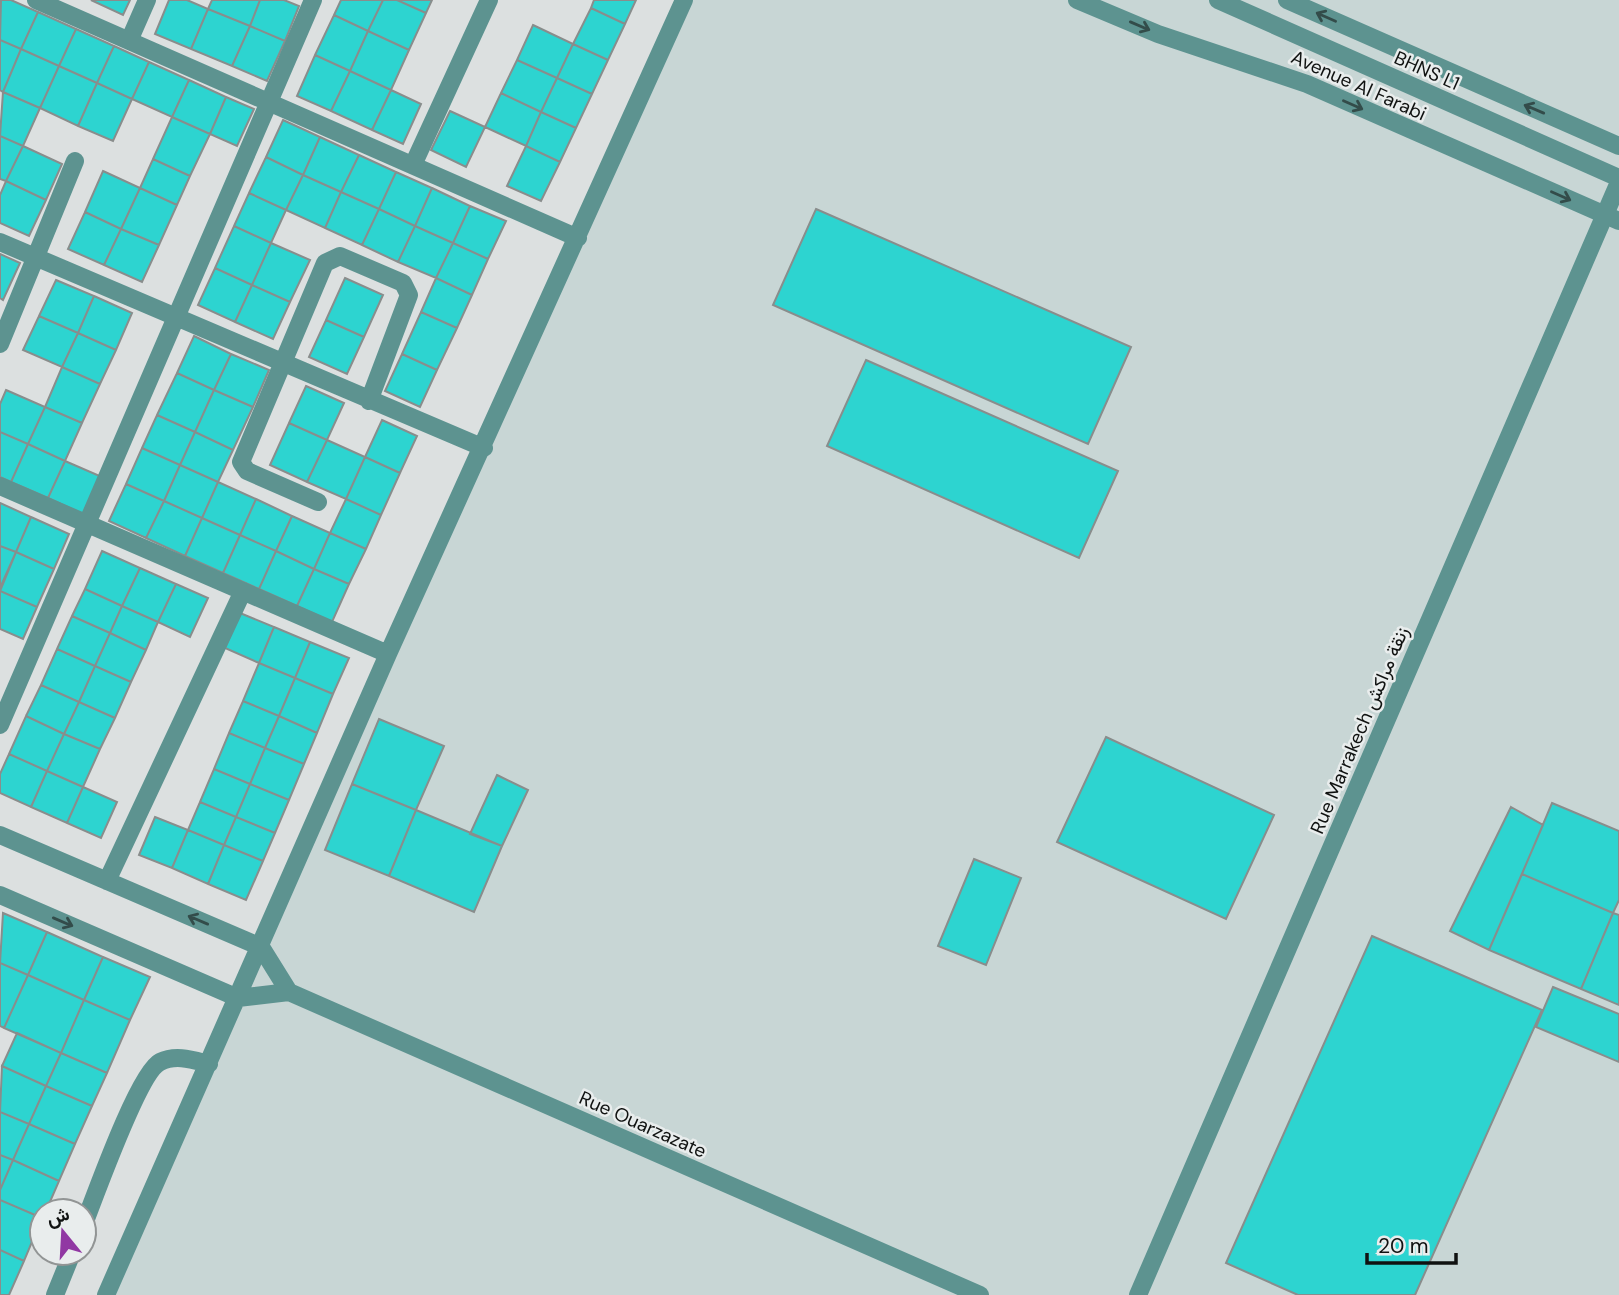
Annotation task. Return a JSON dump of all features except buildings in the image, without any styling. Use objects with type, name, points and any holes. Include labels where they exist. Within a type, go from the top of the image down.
[{"type":"street","points":[[36,0],[578,238]]},
{"type":"street","points":[[129,41],[147,0]]},
{"type":"street","points":[[0,725],[313,0]]},
{"type":"street","points":[[413,166],[489,0]]},
{"type":"street","points":[[106,1295],[388,653],[484,447],[684,0]]},
{"type":"street","name":"Avenue Al Farabi","points":[[1077,0],[1158,34],[1307,84],[1612,218]]},
{"type":"street","name":"BHNS L1","points":[[1218,0],[1619,180]]},
{"type":"street","name":"BHNS L1","points":[[1240,0],[1619,170]]},
{"type":"street","points":[[1287,0],[1619,146]]},
{"type":"street","points":[[0,344],[75,161]]},
{"type":"street","name":"Rue Marrakech زنقة مراكش","points":[[1138,1295],[1612,218],[1619,180]]},
{"type":"street","points":[[0,242],[369,401],[484,447]]},
{"type":"street","points":[[318,502],[247,471],[241,462],[325,263],[340,256],[403,283],[407,288],[408,302],[369,401]]},
{"type":"street","points":[[0,486],[388,653]]},
{"type":"street","points":[[107,881],[243,591]]},
{"type":"street","points":[[0,835],[261,947],[289,992],[238,998],[0,895]]},
{"type":"street","name":"Rue Ouarzazate","points":[[289,992],[980,1295]]},
{"type":"street","points":[[95,1197],[135,1099],[150,1071],[159,1062],[172,1059],[184,1058],[209,1064]]},
{"type":"street","points":[[55,1295],[66,1267]]},
{"type":"shaded area","points":[[681,0],[1619,0],[1619,1295],[111,1295]]}]
